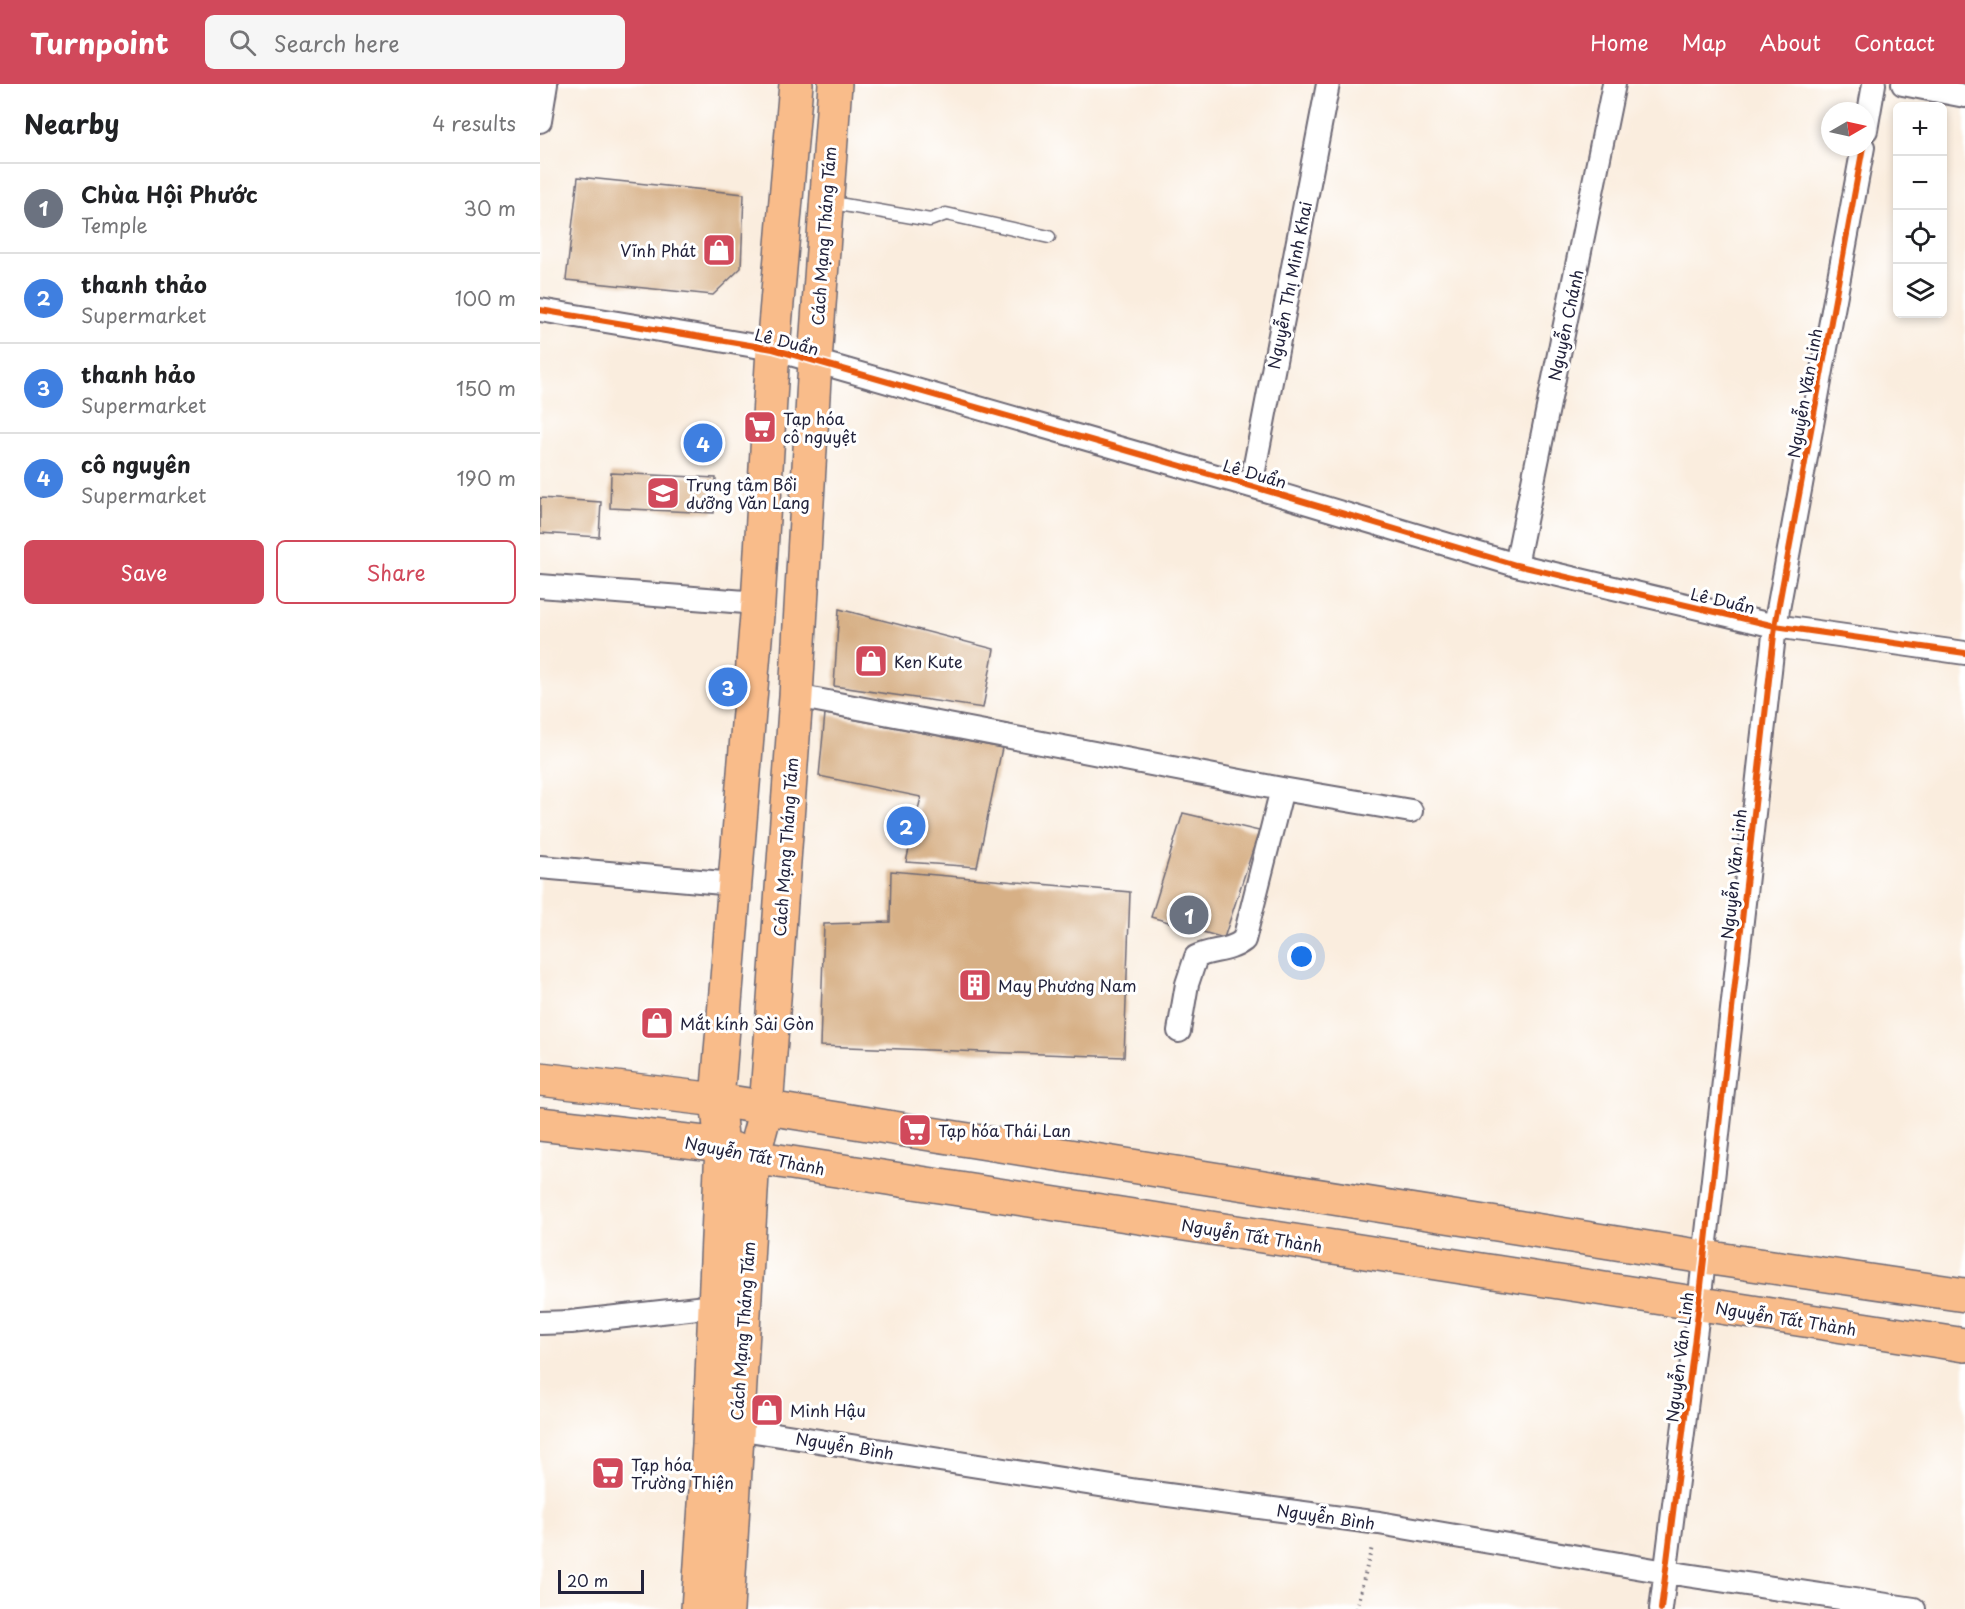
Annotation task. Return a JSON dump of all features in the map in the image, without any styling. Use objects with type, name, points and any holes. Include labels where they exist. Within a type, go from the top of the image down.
[{"type":"main road","name":"Cách Mạng Tháng Tám","points":[[698,1609],[709,1444],[722,1145],[717,1100],[758,603],[773,349],[796,84]]},
{"type":"main road","name":"Cách Mạng Tháng Tám","points":[[727,1609],[753,1157],[766,1109],[796,696],[815,361],[835,84]]},
{"type":"main road","points":[[540,1080],[717,1100],[1704,1257],[1965,1295]]},
{"type":"main road","name":"Nguyễn Tất Thành","points":[[540,1124],[722,1145],[753,1157],[1965,1345]]},
{"type":"street","points":[[540,122],[546,84]]},
{"type":"street","name":"Nguyễn Thị Minh Khai","points":[[1251,486],[1328,84]]},
{"type":"street","name":"Nguyễn Chánh","points":[[1516,565],[1614,84]]},
{"type":"street","points":[[1871,102],[1874,84]]},
{"type":"street","points":[[1903,84],[1965,96]]},
{"type":"street","name":"Nguyễn Văn Linh","points":[[1661,1609],[1699,1304],[1775,626],[1861,156]]},
{"type":"street","name":"Lê Duẩn","points":[[540,310],[773,349],[1251,486],[1516,565],[1775,626],[1965,653]]},
{"type":"street","points":[[540,586],[758,603]]},
{"type":"street","points":[[796,696],[1282,789],[1411,811]]},
{"type":"street","points":[[1179,1031],[1187,984],[1196,957],[1203,953],[1236,946],[1244,940],[1282,789]]},
{"type":"street","points":[[540,867],[734,884]]},
{"type":"street","points":[[540,1323],[571,1322],[715,1306]]},
{"type":"street","name":"Nguyễn Bình","points":[[736,1428],[1138,1491],[1379,1523],[1666,1572],[1914,1609]]},
{"type":"lane","points":[[826,201],[930,220],[946,214],[1049,237]]},
{"type":"path","points":[[1356,1609],[1379,1523]]},
{"type":"building","points":[[578,177],[744,194],[741,268],[713,295],[566,280]]},
{"type":"building","name":"Trung tâm Bồi dưỡng Văn Lang","points":[[611,473],[716,478],[714,513],[610,508]]},
{"type":"building","points":[[540,498],[601,502],[599,537],[540,533]]},
{"type":"building","points":[[839,609],[994,649],[983,708],[834,686]]},
{"type":"building","points":[[825,714],[1002,748],[977,867],[906,862],[921,797],[819,776]]},
{"type":"building","points":[[1183,813],[1259,831],[1224,938],[1151,917]]},
{"type":"building","name":"May Phương Nam","points":[[891,871],[1130,892],[1124,1057],[820,1046],[824,924],[890,922]]},
{"type":"cycle path","points":[[1661,1609],[1699,1304],[1775,626],[1861,156]]},
{"type":"cycle path","points":[[540,310],[773,349],[1251,486],[1516,565],[1775,626],[1965,653]]},
{"type":"place","name":"Vĩnh Phát","points":[[719,250]]},
{"type":"place","name":"Tạp hóa cô nguyệt","points":[[760,427]]},
{"type":"place","name":"cô nguyên","points":[[703,443]]},
{"type":"place","name":"Trung tâm Bồi dưỡng Văn Lang","points":[[663,493]]},
{"type":"place","name":"Ken Kute","points":[[871,661]]},
{"type":"place","name":"thanh hảo","points":[[728,687]]},
{"type":"place","name":"thanh thảo","points":[[906,826]]},
{"type":"place","name":"Chùa Hội Phước","points":[[1189,915]]},
{"type":"place","name":"May Phương Nam","points":[[975,985]]},
{"type":"place","name":"Mắt kính Sài Gòn","points":[[657,1023]]},
{"type":"place","name":"Tạp hóa Thái Lan","points":[[915,1130]]},
{"type":"place","name":"Minh Hậu","points":[[767,1410]]},
{"type":"place","name":"Tạp hóa Trường Thiện","points":[[608,1473]]}]
